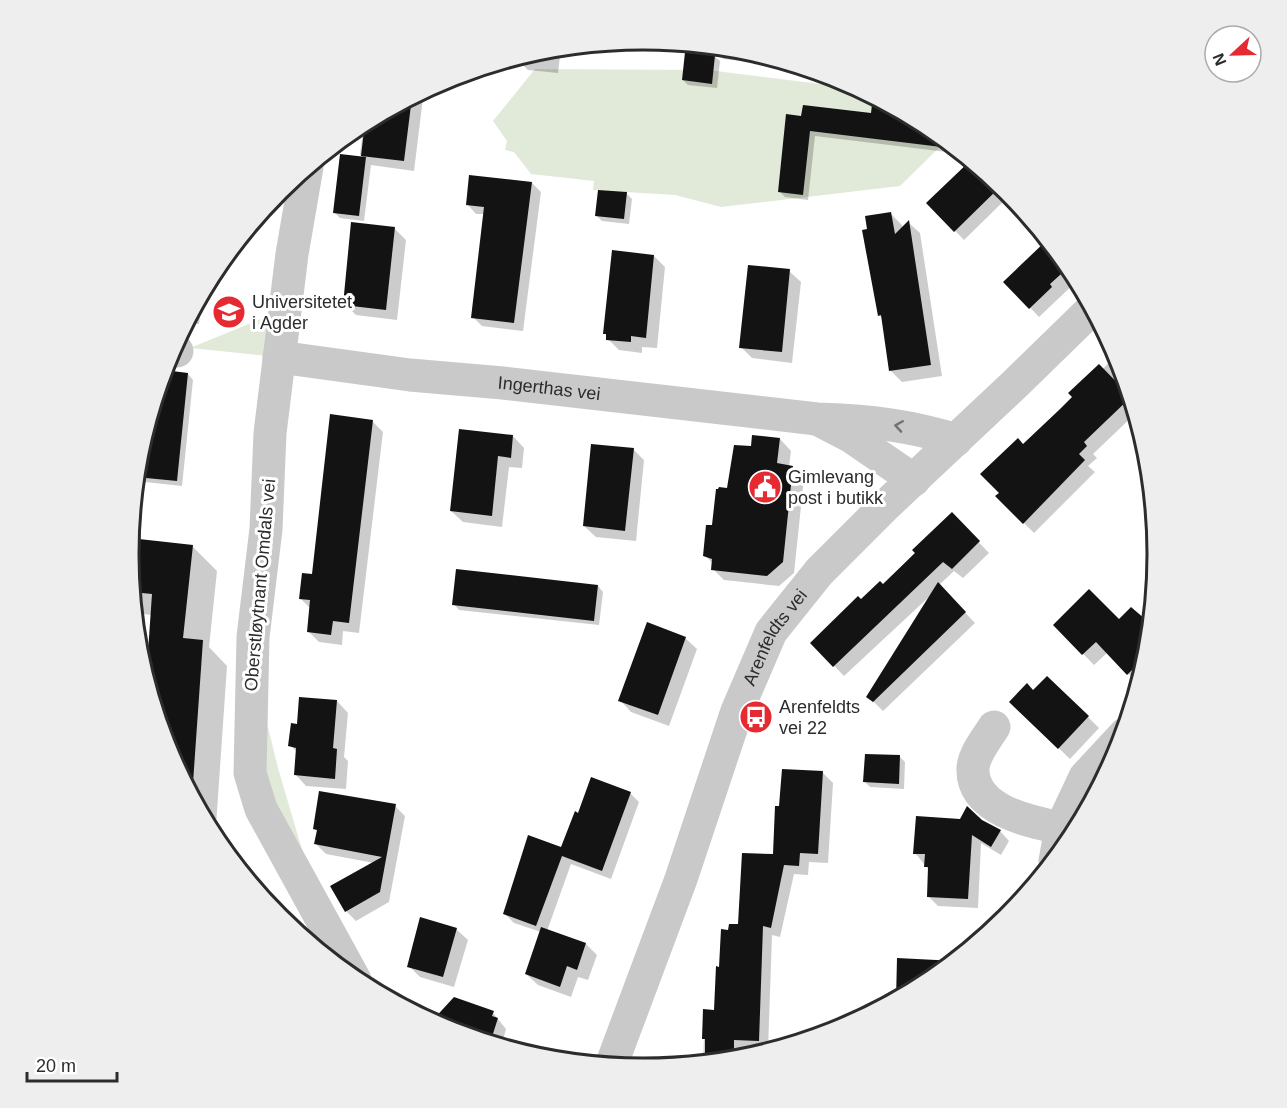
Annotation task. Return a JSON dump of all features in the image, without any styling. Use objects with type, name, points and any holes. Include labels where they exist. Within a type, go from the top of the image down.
[{"type":"street","name":"Oberstløytnant Omdals vei","points":[[305,181],[292,254],[270,433],[266,530],[253,637],[250,773],[261,808],[344,959]]},
{"type":"street","name":"Arenfeldts vei","points":[[614,1057],[681,879],[737,711],[771,632],[819,572],[1087,314]]},
{"type":"street","name":"Ingerthas vei","points":[[279,357],[410,375],[504,383],[817,419],[861,420],[926,430],[956,440]]},
{"type":"street","name":"Ingerthas vei","points":[[817,419],[850,436],[914,480]]},
{"type":"street","points":[[994,727],[973,765],[974,780],[982,795],[1005,812],[1035,823],[1061,828]]},
{"type":"street","points":[[1059,840],[1061,828],[1085,777],[1107,753]]},
{"type":"green space","points":[[535,69],[708,70],[829,85],[896,117],[940,147],[900,186],[721,207],[675,195],[593,190],[594,181],[531,174],[514,152],[505,150],[507,141],[493,121]]},
{"type":"green space","points":[[299,221],[271,540],[265,715],[313,887],[364,974],[334,953],[339,952],[261,809],[270,433],[279,357],[190,348],[288,308]]},
{"type":"building","points":[[685,52],[715,55],[712,84],[682,80]]},
{"type":"building","points":[[803,105],[871,113],[872,105],[896,117],[941,147],[810,131],[803,195],[778,192],[786,114],[801,116]]},
{"type":"building","points":[[411,107],[404,161],[361,156],[364,135]]},
{"type":"building","points":[[340,154],[366,157],[359,216],[333,213]]},
{"type":"building","points":[[965,166],[995,192],[954,232],[926,203]]},
{"type":"building","points":[[469,175],[532,182],[514,323],[471,318],[484,207],[466,205]]},
{"type":"building","points":[[598,190],[627,192],[624,219],[595,216]]},
{"type":"building","points":[[891,212],[895,234],[909,220],[931,365],[889,371],[881,315],[878,316],[862,230],[867,229],[865,216]]},
{"type":"building","points":[[351,222],[395,227],[386,310],[343,305]]},
{"type":"building","points":[[1042,245],[1062,273],[1050,284],[1052,287],[1029,309],[1003,282]]},
{"type":"building","points":[[612,250],[654,255],[646,338],[631,336],[631,342],[606,340],[606,334],[603,334]]},
{"type":"building","points":[[748,265],[790,269],[782,352],[739,348]]},
{"type":"building","points":[[1099,364],[1118,384],[1125,403],[1084,442],[1087,446],[1079,454],[1085,460],[1023,524],[995,496],[999,493],[980,474],[1018,438],[1023,444],[1072,397],[1068,393]]},
{"type":"building","points":[[173,371],[188,373],[177,481],[145,478],[156,423]]},
{"type":"building","points":[[330,414],[373,420],[349,623],[333,621],[331,635],[307,632],[310,600],[299,599],[302,573],[312,574]]},
{"type":"building","points":[[459,429],[513,435],[511,458],[498,456],[492,516],[450,511]]},
{"type":"building","points":[[752,435],[780,438],[777,463],[793,466],[783,562],[767,576],[711,570],[712,559],[703,556],[706,525],[712,525],[716,489],[727,488],[734,445],[751,446]]},
{"type":"building","points":[[591,444],[634,448],[625,531],[583,526]]},
{"type":"building","points":[[952,512],[980,541],[952,569],[943,562],[833,667],[810,643],[858,596],[861,599],[880,581],[883,584],[915,553],[912,550]]},
{"type":"building","points":[[139,539],[193,545],[183,638],[203,640],[193,781],[177,747],[156,685],[148,648],[152,594],[141,593]]},
{"type":"building","points":[[456,569],[598,585],[594,621],[452,605]]},
{"type":"building","points":[[938,582],[966,612],[873,702],[866,697]]},
{"type":"building","points":[[1089,589],[1119,619],[1131,607],[1144,618],[1135,667],[1127,675],[1096,642],[1082,655],[1053,625]]},
{"type":"building","points":[[647,622],[686,637],[658,715],[618,701]]},
{"type":"building","points":[[1047,676],[1089,716],[1058,749],[1009,702],[1027,683],[1033,690]]},
{"type":"building","points":[[299,697],[337,700],[333,748],[337,749],[335,779],[294,775],[296,748],[288,746],[291,723],[297,724]]},
{"type":"building","points":[[865,754],[900,755],[899,784],[863,782]]},
{"type":"building","points":[[782,769],[823,771],[818,854],[800,853],[799,866],[784,865],[771,928],[763,926],[759,1041],[734,1040],[734,1050],[705,1054],[705,1039],[702,1039],[703,1009],[714,1010],[721,929],[728,930],[729,924],[738,924],[742,853],[773,854],[775,806],[779,806]]},
{"type":"building","points":[[591,777],[631,792],[602,871],[562,856],[536,926],[503,914],[528,835],[561,847],[575,811],[578,813]]},
{"type":"building","points":[[319,791],[396,804],[380,892],[345,912],[330,886],[382,857],[314,844],[317,830],[313,829]]},
{"type":"building","points":[[967,806],[982,820],[1001,830],[991,847],[972,835],[968,899],[927,897],[928,867],[924,867],[925,854],[913,854],[916,816],[960,819]]},
{"type":"building","points":[[420,917],[457,928],[443,977],[407,967]]},
{"type":"building","points":[[541,927],[586,943],[577,970],[567,966],[560,987],[525,974]]},
{"type":"building","points":[[897,958],[942,960],[924,973],[896,991]]},
{"type":"building","points":[[454,997],[494,1011],[492,1016],[498,1018],[492,1035],[438,1014]]},
{"type":"place","name":"Universitetet i Agder","points":[[229,312]]},
{"type":"place","name":"Gimlevang post i butikk","points":[[765,487]]},
{"type":"place","name":"Arenfeldts vei 22","points":[[756,717]]}]
